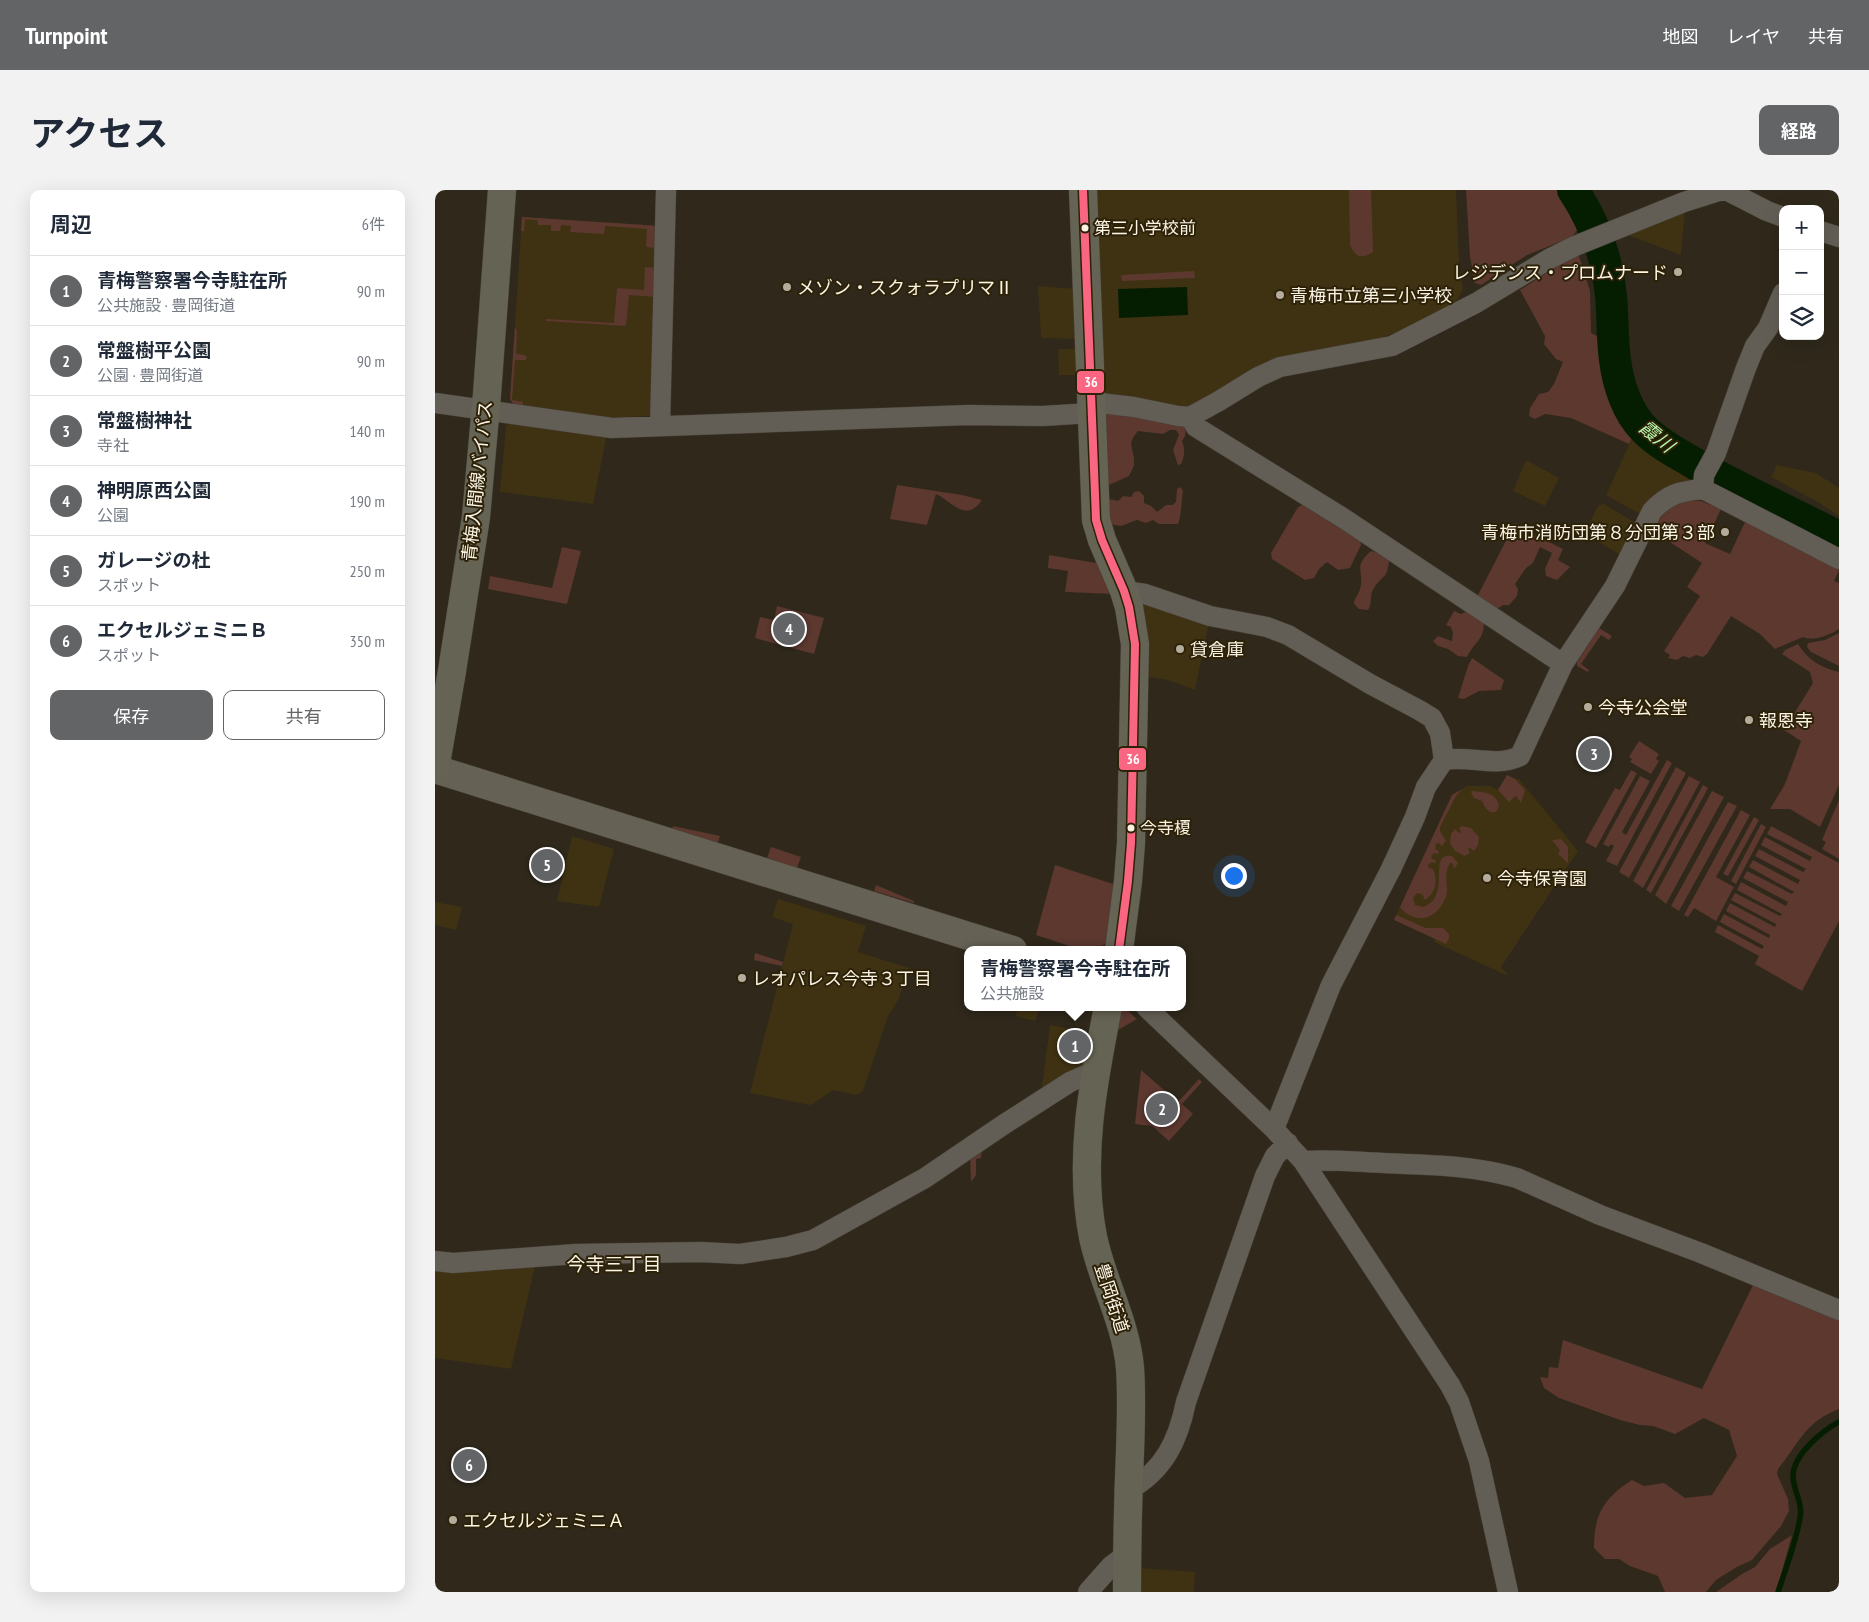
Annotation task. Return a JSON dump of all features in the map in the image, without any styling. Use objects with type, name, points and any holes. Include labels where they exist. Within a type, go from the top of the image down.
[{"type":"main road","name":"青梅入間線バイパス","points":[[435,769],[453,671],[476,517],[502,190]]},
{"type":"main road","points":[[1083,190],[1091,408],[1098,529],[1124,591],[1135,644],[1135,718],[1128,881],[1120,946]]},
{"type":"main road","name":"豊岡街道","points":[[1107,1011],[1088,1124],[1087,1164],[1090,1219],[1097,1254],[1123,1332],[1130,1367],[1127,1592]]},
{"type":"street","points":[[660,426],[666,190]]},
{"type":"street","points":[[435,403],[603,428],[968,415],[1043,416],[1091,408],[1134,407],[1190,417],[1219,402],[1258,377],[1280,367],[1392,346],[1476,303],[1549,259],[1575,246],[1685,202],[1722,190]]},
{"type":"street","points":[[1726,190],[1779,216]]},
{"type":"street","points":[[1824,232],[1839,237]]},
{"type":"street","points":[[1703,485],[1704,476],[1715,456],[1755,346],[1768,328],[1782,295]]},
{"type":"street","points":[[1190,417],[1196,427],[1343,518],[1563,664]]},
{"type":"street","points":[[1444,760],[1465,758],[1495,762],[1510,761],[1520,756],[1563,664],[1615,586],[1652,511],[1660,502],[1671,495],[1703,485],[1839,559]]},
{"type":"street","points":[[1124,591],[1145,594],[1210,616],[1267,627],[1288,635],[1431,718],[1440,733],[1444,760],[1426,787],[1415,817],[1391,869],[1331,985],[1275,1156],[1265,1176],[1186,1402],[1175,1439],[1169,1451],[1154,1471],[1129,1490]]},
{"type":"street","points":[[435,769],[1000,946]]},
{"type":"street","points":[[1150,1011],[1281,1136],[1303,1161],[1434,1360],[1459,1402],[1479,1461],[1508,1592]]},
{"type":"street","points":[[435,1261],[453,1263],[576,1254],[700,1252],[741,1254],[786,1247],[813,1240],[925,1178],[1071,1082],[1097,1070]]},
{"type":"street","points":[[1303,1161],[1327,1160],[1452,1165],[1503,1174],[1517,1178],[1601,1215],[1701,1253],[1839,1310]]},
{"type":"street","points":[[1088,1592],[1111,1566],[1127,1554]]},
{"type":"shaded area","name":"青梅市立第三小学校","points":[[1093,190],[1456,190],[1459,264],[1463,290],[1453,304],[1389,335],[1190,408],[1172,407],[1106,394],[1102,392]]},
{"type":"shaded area","points":[[1349,190],[1371,190],[1373,252],[1365,256],[1359,256],[1354,253],[1350,245]]},
{"type":"shaded area","points":[[1466,190],[1559,190],[1572,213],[1577,230],[1572,237],[1527,255],[1481,285],[1475,283],[1470,257]]},
{"type":"shaded area","points":[[1685,210],[1681,255],[1628,235]]},
{"type":"shaded area","points":[[522,217],[660,226],[655,410],[649,416],[607,418],[514,405],[510,399]]},
{"type":"shaded area","points":[[522,217],[660,226],[659,248],[646,247],[647,229],[605,226],[604,234],[570,232],[571,226],[561,225],[560,231],[551,231],[551,225],[538,225],[537,220],[525,219],[524,231],[521,231]]},
{"type":"shaded area","points":[[1578,253],[1590,291],[1591,333],[1597,336],[1604,348],[1605,372],[1622,403],[1622,416],[1634,434],[1629,444],[1571,418],[1545,414],[1535,419],[1529,416],[1530,408],[1539,394],[1548,392],[1554,384],[1563,362],[1556,359],[1544,344],[1545,336],[1520,290]]},
{"type":"shaded area","points":[[645,267],[659,268],[658,297],[629,295],[626,326],[546,321],[546,319],[614,323],[617,288],[644,290]]},
{"type":"shaded area","points":[[1194,271],[1195,278],[1122,281],[1121,275]]},
{"type":"shaded area","points":[[1038,286],[1077,289],[1080,339],[1041,338]]},
{"type":"shaded area","points":[[1187,287],[1188,315],[1119,318],[1118,289]]},
{"type":"shaded area","points":[[515,327],[517,331],[516,354],[525,355],[527,358],[525,360],[515,360],[512,400],[523,402],[523,406],[514,405],[510,399]]},
{"type":"shaded area","points":[[1058,349],[1080,349],[1081,375],[1059,375]]},
{"type":"shaded area","points":[[1104,411],[1181,422],[1186,428],[1182,441],[1184,452],[1181,464],[1178,465],[1173,450],[1179,435],[1176,430],[1170,430],[1163,434],[1138,431],[1131,444],[1134,463],[1129,476],[1109,485],[1102,481]]},
{"type":"shaded area","points":[[512,421],[607,434],[593,504],[500,492],[506,426]]},
{"type":"shaded area","points":[[1634,434],[1653,455],[1696,478],[1643,512],[1638,513],[1606,495]]},
{"type":"shaded area","points":[[1526,460],[1559,478],[1545,506],[1513,491]]},
{"type":"shaded area","points":[[1777,465],[1816,473],[1839,488],[1839,516],[1771,477]]},
{"type":"shaded area","points":[[897,485],[982,500],[976,507],[965,511],[936,494],[927,525],[890,519]]},
{"type":"shaded area","points":[[1181,487],[1183,491],[1178,524],[1159,524],[1153,520],[1146,523],[1137,520],[1121,526],[1110,524],[1109,499],[1118,501],[1123,496],[1131,497],[1134,492],[1139,491],[1144,496],[1144,503],[1151,506],[1157,512],[1166,505],[1172,505],[1176,502],[1177,489]]},
{"type":"shaded area","points":[[1693,500],[1721,509],[1705,543],[1730,554],[1745,522],[1839,570],[1834,581],[1839,583],[1839,629],[1812,639],[1803,637],[1775,649],[1760,634],[1731,616],[1707,654],[1703,657],[1696,655],[1690,658],[1683,656],[1677,660],[1668,658],[1670,655],[1664,651],[1700,596],[1687,587],[1702,563],[1653,531],[1664,514],[1674,506]]},
{"type":"shaded area","points":[[1305,503],[1360,537],[1361,545],[1350,568],[1338,570],[1327,562],[1319,569],[1314,578],[1305,580],[1272,559],[1271,553],[1298,507]]},
{"type":"shaded area","points":[[1604,504],[1636,523],[1621,555],[1584,534],[1598,506]]},
{"type":"shaded area","points":[[1515,523],[1533,531],[1532,534],[1563,549],[1558,560],[1570,567],[1557,580],[1546,576],[1545,569],[1552,553],[1540,547],[1533,563],[1526,568],[1515,584],[1518,589],[1517,596],[1509,605],[1503,605],[1497,609],[1476,599]]},
{"type":"shaded area","points":[[562,547],[581,551],[567,604],[488,589],[490,576],[552,588]]},
{"type":"shaded area","points":[[1371,551],[1383,554],[1389,561],[1388,567],[1373,591],[1368,610],[1359,609],[1354,604],[1361,583],[1360,566]]},
{"type":"shaded area","points":[[1049,555],[1102,564],[1114,594],[1065,592],[1068,571],[1048,568]]},
{"type":"shaded area","points":[[1147,602],[1209,622],[1195,690],[1168,680],[1144,676],[1140,607]]},
{"type":"shaded area","points":[[777,606],[824,618],[814,654],[755,638],[760,617],[774,620]]},
{"type":"shaded area","points":[[1454,611],[1461,614],[1467,611],[1484,622],[1482,633],[1467,657],[1458,656],[1448,649],[1438,646],[1433,641],[1438,636],[1452,641],[1453,633],[1451,627],[1446,625]]},
{"type":"shaded area","points":[[1599,628],[1612,636],[1609,640],[1601,635],[1581,664],[1589,670],[1588,672],[1577,666],[1577,662]]},
{"type":"shaded area","points":[[1839,633],[1839,666],[1811,652],[1807,647],[1808,643],[1825,640]]},
{"type":"shaded area","points":[[1798,644],[1815,662],[1839,672],[1839,785],[1820,827],[1790,809],[1770,809],[1785,784],[1801,741],[1784,730],[1813,683],[1810,672],[1782,654],[1785,650]]},
{"type":"shaded area","points":[[1472,658],[1504,680],[1501,690],[1479,691],[1464,699],[1458,698]]},
{"type":"shaded area","points":[[1639,741],[1659,754],[1656,759],[1659,761],[1651,774],[1630,762],[1632,759],[1629,757]]},
{"type":"shaded area","points":[[1667,760],[1672,763],[1617,866],[1606,861],[1614,846],[1611,844],[1609,847],[1603,844],[1640,776],[1650,781],[1622,832],[1626,835]]},
{"type":"shaded area","points":[[1676,767],[1686,773],[1629,878],[1619,872]]},
{"type":"shaded area","points":[[1631,770],[1637,773],[1596,848],[1585,842],[1615,788],[1620,790]]},
{"type":"shaded area","name":"今寺保育園","points":[[1507,775],[1519,779],[1578,851],[1501,967],[1506,972],[1506,975],[1434,942],[1435,939],[1394,920],[1452,795],[1467,786],[1490,786],[1498,790]]},
{"type":"shaded area","points":[[1507,775],[1515,779],[1525,790],[1521,803],[1516,796],[1509,802],[1498,790]]},
{"type":"shaded area","points":[[1689,776],[1700,782],[1643,888],[1633,881]]},
{"type":"shaded area","points":[[1703,785],[1708,788],[1651,893],[1646,890]]},
{"type":"shaded area","points":[[1462,789],[1456,796],[1440,827],[1440,831],[1446,841],[1442,846],[1439,843],[1436,844],[1435,849],[1439,851],[1438,854],[1434,853],[1431,857],[1436,860],[1435,863],[1432,862],[1428,865],[1435,873],[1436,882],[1434,890],[1425,900],[1422,894],[1417,893],[1413,898],[1415,905],[1423,907],[1432,902],[1437,894],[1439,885],[1441,861],[1445,857],[1452,856],[1458,863],[1454,869],[1453,863],[1450,863],[1448,867],[1446,876],[1447,894],[1435,913],[1425,918],[1412,916],[1404,912],[1400,907],[1452,795]]},
{"type":"shaded area","points":[[1472,791],[1485,793],[1496,798],[1499,806],[1496,812],[1487,810],[1482,801],[1474,798]]},
{"type":"shaded area","points":[[1712,791],[1724,797],[1666,904],[1655,895]]},
{"type":"shaded area","points":[[1839,800],[1839,859],[1822,849],[1826,842],[1822,840]]},
{"type":"shaded area","points":[[1728,802],[1737,806],[1679,911],[1671,906]]},
{"type":"shaded area","points":[[1741,810],[1750,815],[1716,877],[1734,887],[1716,921],[1694,908],[1688,917],[1684,915]]},
{"type":"shaded area","points":[[1754,817],[1759,820],[1728,876],[1723,874]]},
{"type":"shaded area","points":[[1761,824],[1766,827],[1736,884],[1731,881]]},
{"type":"shaded area","points":[[673,826],[720,836],[718,843],[672,829]]},
{"type":"shaded area","points":[[1462,826],[1471,828],[1479,837],[1478,845],[1474,851],[1470,848],[1468,849],[1470,853],[1465,856],[1455,851],[1450,843],[1451,834],[1455,829],[1459,833],[1461,832],[1459,828]]},
{"type":"shaded area","points":[[1771,826],[1839,863],[1839,921],[1802,991],[1755,964],[1759,956],[1715,932],[1718,925],[1762,949],[1764,946],[1720,922],[1724,914],[1769,938],[1770,935],[1726,911],[1730,903],[1775,927],[1776,924],[1731,900],[1735,893],[1780,916],[1782,914],[1737,890],[1741,882],[1786,906],[1788,902],[1743,878],[1747,871],[1792,894],[1794,892],[1749,867],[1753,860],[1798,884],[1800,880],[1755,856],[1759,849],[1803,872],[1806,869],[1761,845],[1765,837],[1810,861],[1812,857],[1767,834]]},
{"type":"shaded area","points":[[572,836],[614,849],[599,907],[557,901]]},
{"type":"shaded area","points":[[1561,839],[1568,847],[1568,863],[1558,854],[1560,850],[1552,840]]},
{"type":"shaded area","points":[[771,847],[801,857],[797,868],[767,858]]},
{"type":"shaded area","points":[[1055,865],[1113,884],[1118,891],[1110,941],[1102,946],[1070,946],[1036,935]]},
{"type":"shaded area","points":[[876,885],[914,901],[914,903],[874,891]]},
{"type":"shaded area","points":[[778,899],[866,926],[858,952],[909,968],[898,1000],[888,1016],[863,1091],[857,1095],[833,1090],[811,1105],[750,1093],[793,924],[772,917]]},
{"type":"shaded area","points":[[435,902],[462,907],[456,930],[435,925]]},
{"type":"shaded area","points":[[1396,915],[1426,928],[1443,928],[1449,934],[1446,944],[1394,920]]},
{"type":"shaded area","points":[[755,953],[783,962],[782,966],[754,960]]},
{"type":"shaded area","points":[[1017,1011],[1039,1011],[1035,1021],[1016,1016]]},
{"type":"shaded area","points":[[1128,1011],[1137,1019],[1113,1033],[1117,1012]]},
{"type":"shaded area","points":[[1050,1025],[1093,1034],[1086,1068],[1041,1094]]},
{"type":"shaded area","points":[[1141,1070],[1178,1102],[1199,1079],[1202,1082],[1182,1104],[1193,1114],[1169,1141],[1152,1126],[1135,1124]]},
{"type":"shaded area","points":[[975,1151],[982,1151],[981,1158],[976,1159],[976,1175],[971,1182],[970,1154]]},
{"type":"shaded area","points":[[536,1262],[511,1369],[435,1358],[435,1268]]},
{"type":"shaded area","points":[[1755,1281],[1839,1318],[1839,1409],[1818,1420],[1804,1434],[1778,1469],[1777,1474],[1788,1499],[1789,1511],[1781,1526],[1752,1560],[1716,1580],[1706,1592],[1665,1592],[1658,1576],[1630,1566],[1619,1559],[1605,1559],[1594,1548],[1594,1536],[1599,1516],[1614,1493],[1632,1480],[1644,1486],[1664,1483],[1685,1498],[1712,1495],[1737,1456],[1729,1430],[1704,1418],[1675,1434],[1653,1426],[1620,1420],[1559,1398],[1544,1388],[1540,1377],[1548,1378],[1549,1367],[1558,1368],[1563,1340],[1702,1389]]},
{"type":"shaded area","points":[[1792,1535],[1776,1592],[1716,1592],[1755,1567],[1770,1549]]},
{"type":"shaded area","points":[[1138,1568],[1195,1572],[1194,1592],[1137,1592]]},
{"type":"waterway","name":"霞川","points":[[1573,190],[1587,214],[1603,254],[1611,296],[1616,369],[1624,397],[1638,422],[1656,439],[1697,465],[1839,537]]},
{"type":"waterway","points":[[1778,1592],[1793,1546],[1801,1512],[1793,1481],[1794,1468],[1810,1444],[1839,1422]]},
{"type":"transit line","name":"36","points":[[1083,190],[1096,520],[1102,540],[1124,591],[1129,607],[1135,644],[1131,843],[1120,946]]},
{"type":"place","name":"第三小学校前","points":[[1085,228]]},
{"type":"place","name":"レジデンス・プロムナード","points":[[1678,272]]},
{"type":"place","name":"メゾン・スクォラプリマⅡ","points":[[787,287]]},
{"type":"place","name":"青梅市立第三小学校","points":[[1280,295]]},
{"type":"place","name":"青梅市消防団第８分団第３部","points":[[1725,532]]},
{"type":"place","name":"神明原西公園","points":[[789,629]]},
{"type":"place","name":"貸倉庫","points":[[1180,649]]},
{"type":"place","name":"今寺公会堂","points":[[1588,707]]},
{"type":"place","name":"報恩寺","points":[[1749,720]]},
{"type":"place","name":"常盤樹神社","points":[[1594,754]]},
{"type":"place","name":"今寺榎","points":[[1131,828]]},
{"type":"place","name":"ガレージの杜","points":[[547,865]]},
{"type":"place","name":"今寺保育園","points":[[1487,878]]},
{"type":"place","name":"レオパレス今寺３丁目","points":[[742,978]]},
{"type":"place","name":"青梅警察署今寺駐在所","points":[[1075,1046]]},
{"type":"place","name":"常盤樹平公園","points":[[1162,1109]]},
{"type":"place","name":"エクセルジェミニＢ","points":[[469,1465]]},
{"type":"place","name":"エクセルジェミニＡ","points":[[453,1520]]},
{"type":"district","name":"今寺三丁目","points":[[614,1264]]}]
